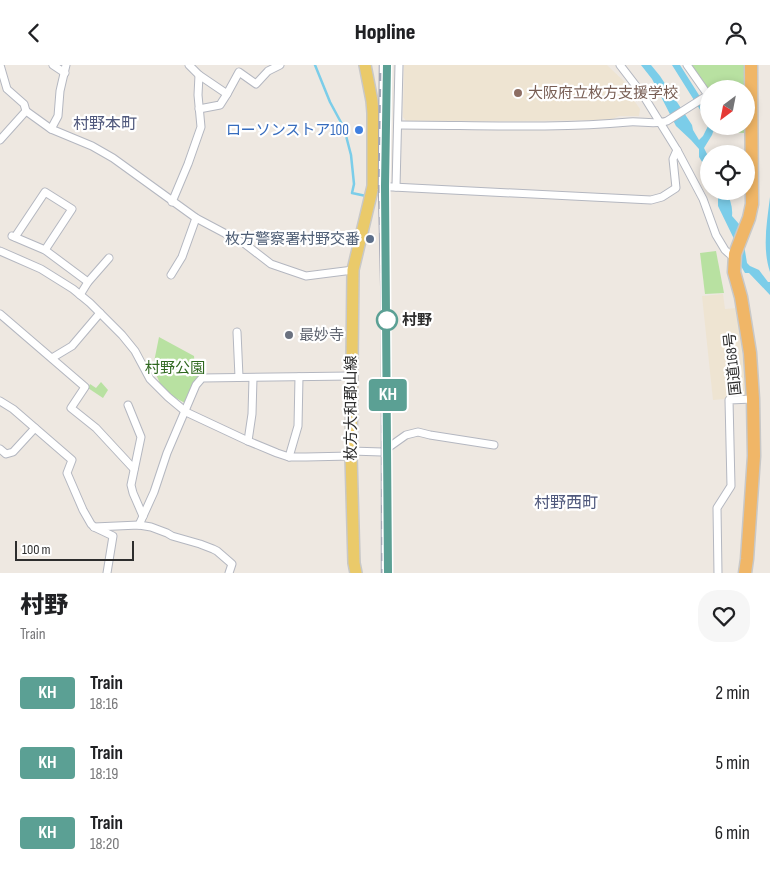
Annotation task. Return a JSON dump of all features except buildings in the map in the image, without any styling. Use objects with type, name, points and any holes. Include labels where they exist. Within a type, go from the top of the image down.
[{"type":"highway","name":"国道168号","points":[[744,573],[747,559],[754,456],[753,399],[750,353],[741,297],[734,273],[734,256],[749,219],[752,204],[751,65]]},
{"type":"main road","name":"枚方大和郡山線","points":[[356,573],[354,563],[351,454],[353,271],[373,186],[373,113],[364,65]]},
{"type":"street","points":[[0,65],[7,89],[24,104],[26,111],[51,129],[99,150],[196,218],[245,244],[271,265],[306,276],[353,271]]},
{"type":"street","points":[[54,65],[65,73]]},
{"type":"street","points":[[51,129],[58,116],[60,91],[66,65]]},
{"type":"street","points":[[189,65],[199,75],[226,93]]},
{"type":"street","points":[[199,109],[220,105],[239,72],[256,84],[268,71],[280,65]]},
{"type":"street","points":[[396,187],[400,65]]},
{"type":"street","points":[[620,65],[664,122],[703,199],[716,235],[725,250],[734,256]]},
{"type":"street","points":[[398,125],[591,126],[664,122],[708,95],[687,65]]},
{"type":"street","points":[[172,202],[201,127],[198,95],[199,75]]},
{"type":"street","points":[[0,140],[26,111]]},
{"type":"street","points":[[373,186],[651,200],[662,197],[676,189],[673,159],[677,149]]},
{"type":"street","points":[[45,250],[72,209],[45,192],[13,236],[45,250],[88,282]]},
{"type":"street","points":[[171,275],[182,257],[196,218]]},
{"type":"street","points":[[0,251],[41,269],[80,295],[100,313],[135,351],[150,379],[186,412],[278,453],[289,457],[306,457],[382,452],[406,435],[418,432],[494,445]]},
{"type":"street","points":[[80,295],[88,282],[109,258]]},
{"type":"street","points":[[52,358],[72,346],[100,313]]},
{"type":"street","points":[[2,319],[52,358],[85,387],[72,408],[96,428],[134,469]]},
{"type":"street","points":[[237,332],[239,377]]},
{"type":"street","points":[[139,525],[196,385],[202,379],[351,376]]},
{"type":"street","points":[[289,457],[298,427],[299,377]]},
{"type":"street","points":[[248,441],[252,414],[253,378]]},
{"type":"street","points":[[718,573],[717,508],[731,486],[729,400],[753,399]]},
{"type":"street","points":[[0,401],[13,409],[72,460],[67,473],[83,510],[94,527],[113,536],[107,573]]},
{"type":"street","points":[[128,405],[141,437],[131,485],[143,516]]},
{"type":"street","points":[[0,449],[6,453],[13,452],[35,428]]},
{"type":"street","points":[[94,527],[139,525],[200,543],[217,551],[232,565],[228,573]]},
{"type":"shaded area","name":"大阪府立枚方支援学校","points":[[404,65],[607,65],[631,88],[633,99],[640,109],[639,116],[619,116],[610,120],[407,122],[403,117]]},
{"type":"shaded area","points":[[723,294],[725,309],[737,308],[747,397],[713,400],[702,296]]},
{"type":"green space","points":[[691,65],[744,65],[744,80],[700,80]]},
{"type":"green space","points":[[716,251],[724,293],[705,294],[700,253]]},
{"type":"green space","name":"村野公園","points":[[159,337],[194,356],[195,368],[201,371],[185,403],[170,395],[161,386],[153,367]]},
{"type":"green space","points":[[101,382],[108,390],[103,398],[88,388],[90,384],[96,388]]},
{"type":"water","points":[[641,65],[651,65],[660,76],[692,125],[699,140],[704,135],[712,135],[706,145],[700,145],[700,159],[699,149],[676,126],[652,79]]},
{"type":"water","points":[[672,65],[680,65],[700,97],[700,110]]},
{"type":"water","points":[[770,197],[770,272],[766,244]]},
{"type":"water","points":[[718,200],[730,200],[732,216],[739,224],[747,263],[759,270],[770,282],[770,295],[749,273],[745,273],[741,266],[735,241],[718,206]]},
{"type":"waterway","points":[[315,65],[330,102],[344,128],[351,155],[354,184],[352,193],[366,196]]},
{"type":"railway","points":[[381,65],[383,573]]},
{"type":"train","name":"KH","points":[[387,65],[385,186],[388,573]]},
{"type":"place","name":"大阪府立枚方支援学校","points":[[518,93]]},
{"type":"place","name":"ローソンストア100","points":[[359,130]]},
{"type":"place","name":"枚方警察署村野交番","points":[[370,239]]},
{"type":"place","name":"村野","points":[[387,320]]},
{"type":"place","name":"最妙寺","points":[[289,335]]},
{"type":"district","name":"村野本町","points":[[105,124]]},
{"type":"district","name":"村野西町","points":[[566,503]]}]
